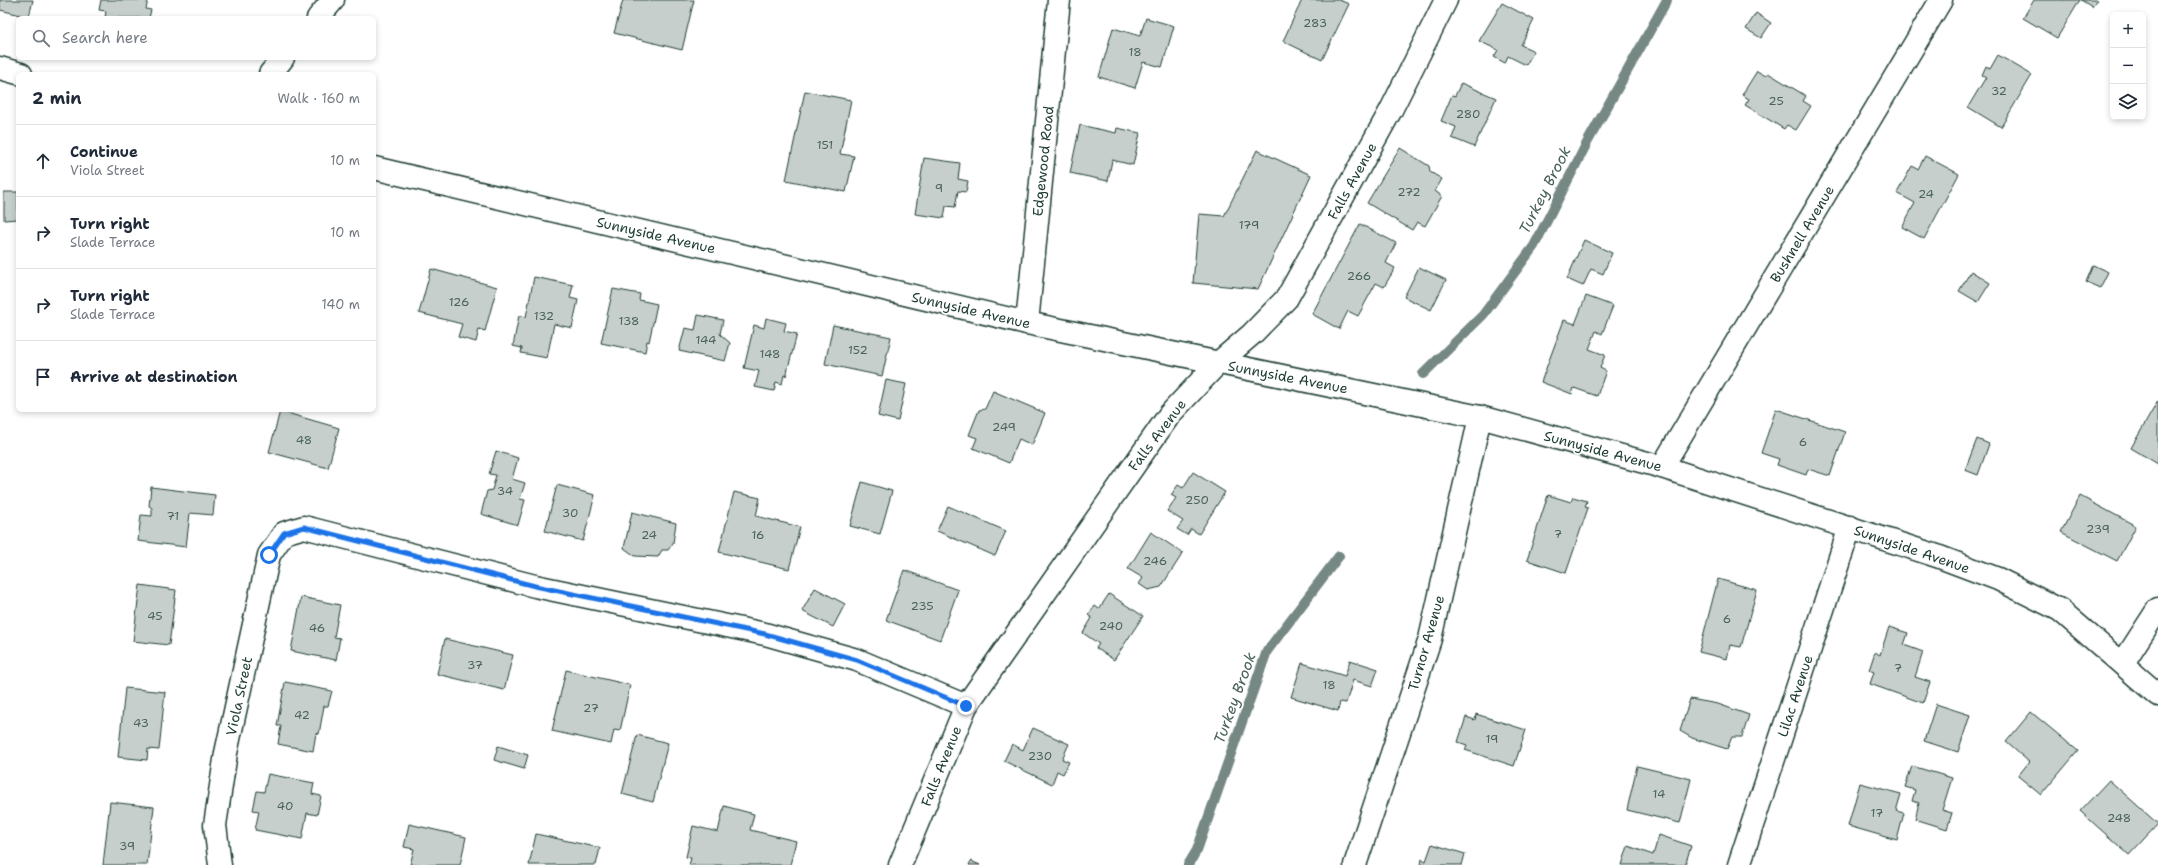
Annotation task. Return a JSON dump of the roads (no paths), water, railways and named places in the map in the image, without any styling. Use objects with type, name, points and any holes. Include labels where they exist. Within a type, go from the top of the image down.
[{"type":"street","points":[[320,16],[333,0]]},
{"type":"street","name":"Edgewood Road","points":[[1027,323],[1059,0]]},
{"type":"street","name":"Falls Avenue","points":[[900,865],[966,706],[1170,414],[1217,364],[1252,334],[1287,298],[1391,110],[1446,0]]},
{"type":"street","name":"Bushnell Avenue","points":[[1662,467],[1941,0]]},
{"type":"street","points":[[272,72],[282,60]]},
{"type":"street","points":[[0,68],[16,73]]},
{"type":"street","name":"Sunnyside Avenue","points":[[376,168],[1027,323],[1217,364],[1359,391],[1480,418],[1662,467],[1850,527],[1937,556],[1998,579],[2060,610],[2123,663],[2158,695]]},
{"type":"street","name":"Turnor Avenue","points":[[1356,865],[1430,639],[1480,418]]},
{"type":"street","name":"Viola Street","points":[[220,865],[215,825],[226,752],[269,555],[284,533],[304,527],[535,586],[765,634],[857,660],[966,706]]},
{"type":"street","name":"Lilac Avenue","points":[[1739,865],[1850,527]]},
{"type":"street","points":[[2123,663],[2158,609]]},
{"type":"waterway","name":"Turkey Brook","points":[[1423,374],[1483,315],[1534,246],[1588,141],[1667,0]]},
{"type":"waterway","name":"Turkey Brook","points":[[1188,865],[1197,850],[1267,651],[1339,556]]}]
